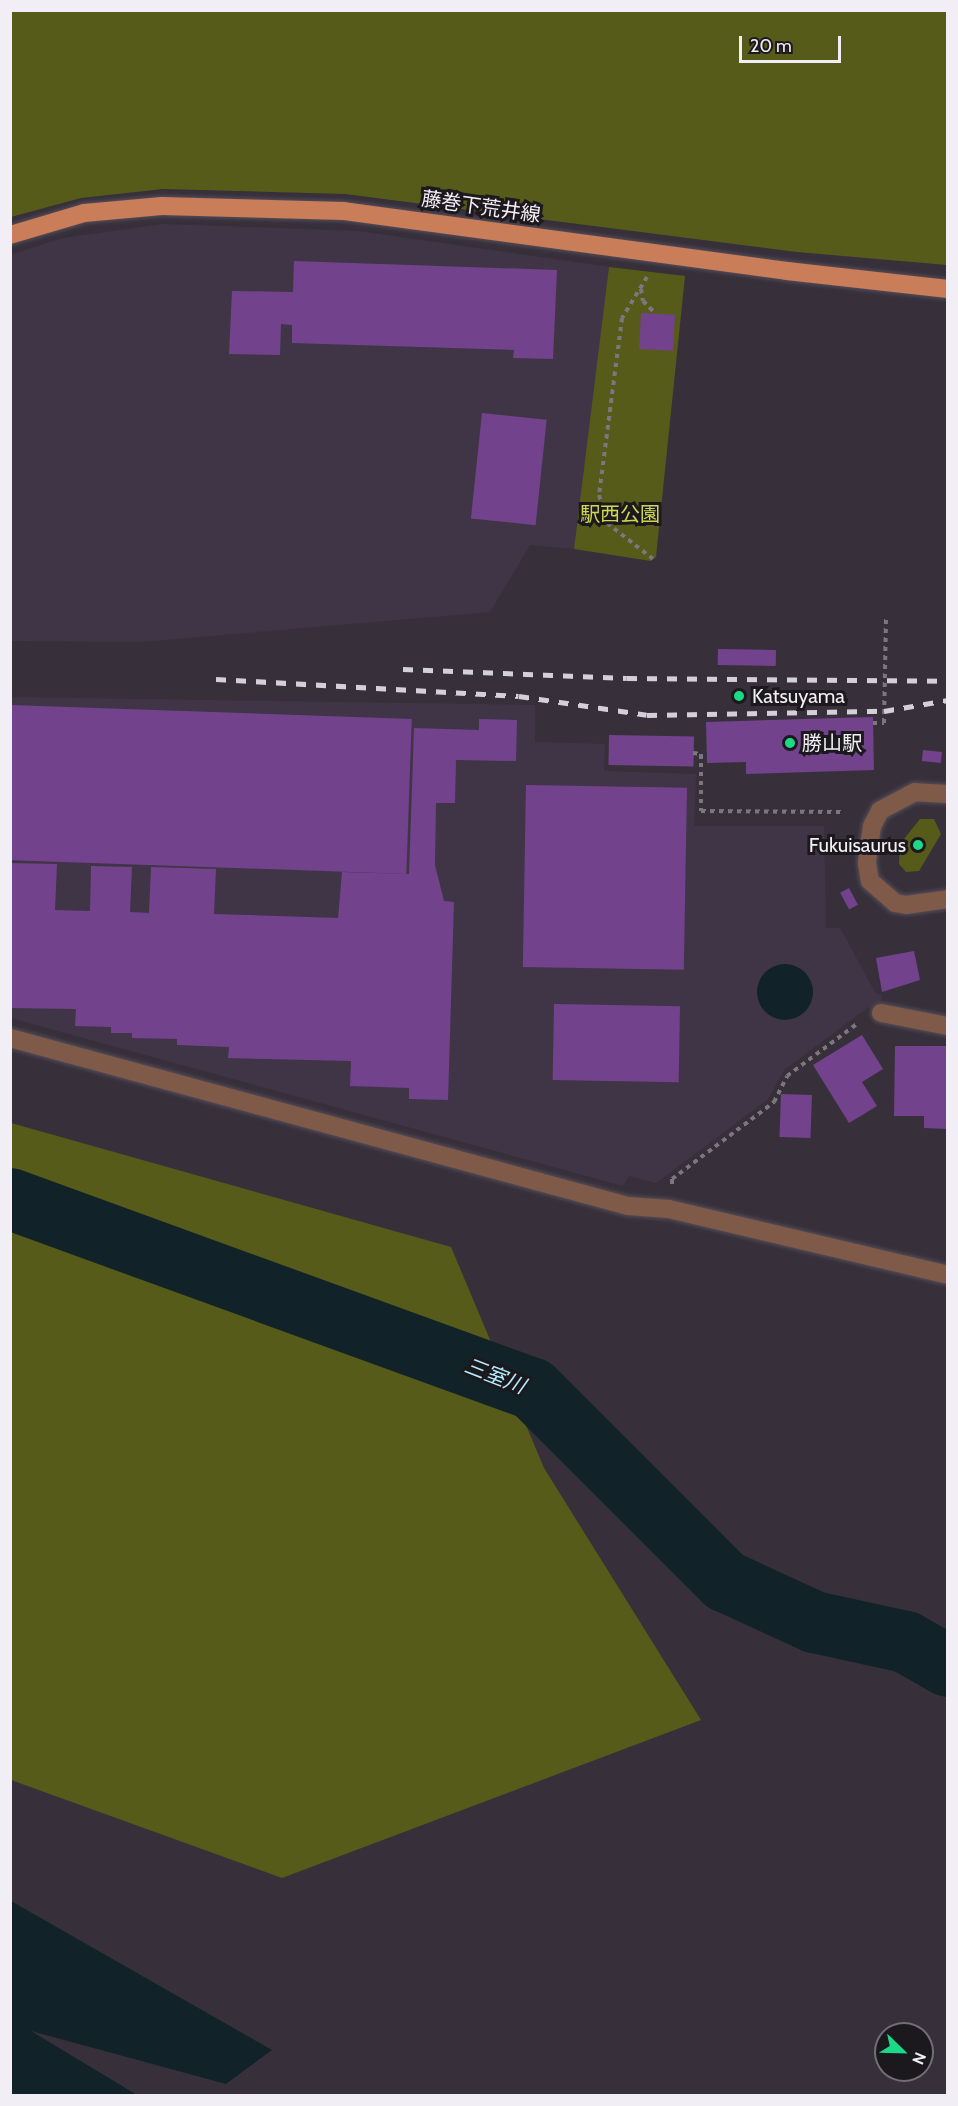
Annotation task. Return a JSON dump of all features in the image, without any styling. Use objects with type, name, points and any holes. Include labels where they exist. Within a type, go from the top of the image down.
[{"type":"main road","name":"藤巻下荒井線","points":[[10,235],[84,213],[210,205],[344,211],[651,253],[948,289]]},
{"type":"street","points":[[948,794],[915,792],[880,811],[872,826],[867,863],[870,881],[895,903],[906,905],[948,899]]},
{"type":"street","points":[[881,1013],[948,1026]]},
{"type":"street","points":[[10,1038],[628,1206],[669,1209],[948,1275]]},
{"type":"path","points":[[651,253],[641,288],[622,318],[599,495],[607,523],[653,559]]},
{"type":"path","points":[[641,288],[643,301],[656,314]]},
{"type":"path","points":[[873,723],[884,723],[886,619]]},
{"type":"path","points":[[693,753],[701,754],[701,811],[843,812]]},
{"type":"path","points":[[669,1209],[672,1179],[774,1102],[787,1076],[855,1024],[881,1013]]},
{"type":"shaded area","points":[[164,224],[358,231],[609,267],[574,549],[530,545],[490,612],[141,642],[11,641],[10,255],[63,238]]},
{"type":"shaded area","points":[[10,697],[535,705],[535,742],[605,744],[604,771],[696,774],[694,826],[824,826],[826,928],[840,928],[876,994],[882,995],[880,1005],[867,1008],[784,1070],[768,1099],[656,1183],[629,1176],[623,1186],[11,1018]]},
{"type":"shaded area","points":[[780,964],[790,964],[805,972],[811,981],[813,992],[811,1003],[805,1012],[790,1020],[780,1020],[769,1015],[762,1008],[757,997],[757,987],[762,976],[769,969]]},
{"type":"shaded area","points":[[10,1901],[272,2050],[226,2084],[31,2031],[137,2095],[11,2095]]},
{"type":"green space","points":[[11,10],[947,11],[947,265],[797,252],[345,194],[163,189],[81,198],[11,217]]},
{"type":"green space","name":"駅西公園","points":[[609,267],[685,276],[656,557],[651,561],[574,549]]},
{"type":"green space","points":[[920,819],[934,819],[941,834],[919,871],[906,872],[899,864],[900,844]]},
{"type":"green space","points":[[11,1123],[451,1247],[544,1468],[701,1720],[282,1878],[11,1780]]},
{"type":"building","points":[[294,261],[557,270],[553,359],[513,358],[514,350],[292,343],[292,325],[281,324],[280,355],[229,354],[232,291],[293,292]]},
{"type":"building","points":[[641,313],[675,315],[673,351],[639,349]]},
{"type":"building","points":[[482,413],[547,420],[536,525],[471,518]]},
{"type":"building","points":[[718,649],[776,650],[776,666],[718,665]]},
{"type":"building","points":[[10,705],[412,719],[406,874],[10,860]]},
{"type":"building","name":"勝山駅","points":[[873,717],[874,770],[746,774],[746,762],[707,763],[706,722]]},
{"type":"building","points":[[479,719],[517,720],[516,761],[456,760],[455,803],[436,803],[435,865],[444,901],[454,902],[448,1100],[409,1099],[409,1088],[350,1086],[351,1061],[228,1058],[229,1047],[177,1045],[177,1039],[132,1038],[132,1033],[111,1033],[111,1027],[75,1026],[76,1009],[10,1008],[10,863],[57,864],[55,910],[90,911],[91,866],[132,867],[130,912],[149,913],[151,867],[216,869],[214,914],[338,918],[342,872],[409,874],[414,728],[479,730]]},
{"type":"building","points":[[609,735],[694,736],[693,766],[608,765]]},
{"type":"building","points":[[923,750],[942,752],[941,763],[922,761]]},
{"type":"building","points":[[526,785],[687,788],[684,970],[523,967]]},
{"type":"building","points":[[849,888],[858,905],[849,909],[840,893]]},
{"type":"building","points":[[914,951],[920,980],[882,992],[876,958]]},
{"type":"building","points":[[554,1004],[680,1006],[679,1082],[553,1080]]},
{"type":"building","points":[[862,1035],[883,1069],[862,1082],[877,1106],[849,1123],[813,1065]]},
{"type":"building","points":[[895,1046],[948,1046],[948,1129],[924,1128],[924,1116],[894,1116]]},
{"type":"building","points":[[781,1094],[812,1095],[810,1138],[779,1137]]},
{"type":"waterway","name":"三室川","points":[[10,1199],[533,1389],[725,1581],[814,1622],[906,1642],[948,1666]]},
{"type":"railway","points":[[403,669],[627,678],[948,681]]},
{"type":"railway","points":[[216,679],[519,696],[647,715],[884,711],[948,700]]},
{"type":"place","name":"Katsuyama","points":[[739,696]]},
{"type":"place","name":"勝山駅","points":[[790,743]]},
{"type":"place","name":"Fukuisaurus","points":[[918,845]]}]
